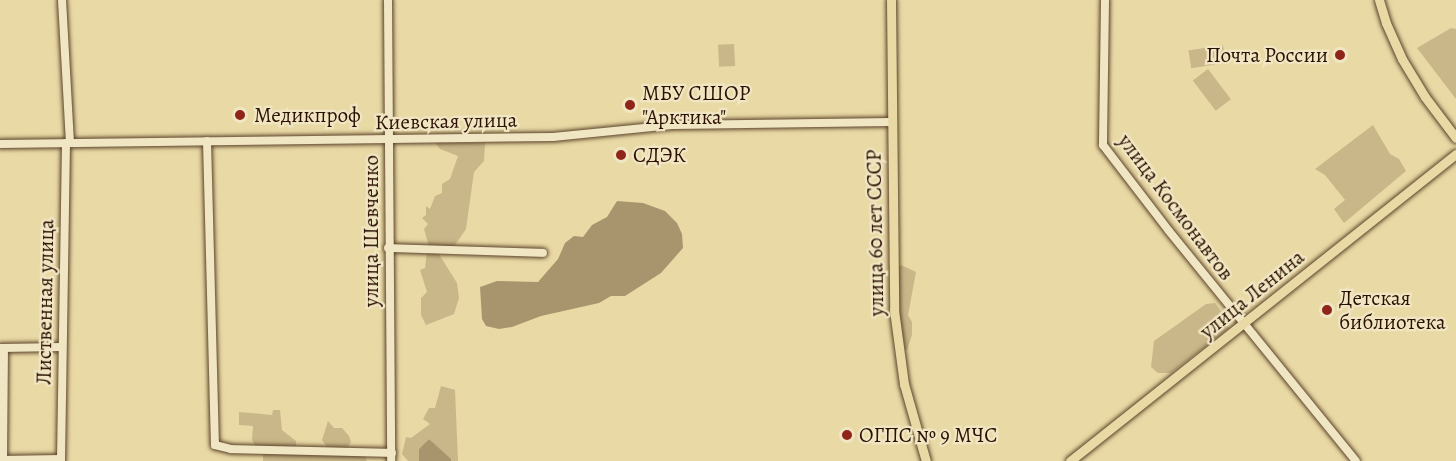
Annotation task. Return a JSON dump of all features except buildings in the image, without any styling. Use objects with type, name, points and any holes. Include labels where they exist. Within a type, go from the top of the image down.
[{"type":"main road","name":"улица 60 лет СССР","points":[[891,0],[892,274],[896,328],[907,395],[926,461]]},
{"type":"main road","points":[[1379,0],[1386,23],[1402,59],[1425,97],[1456,138]]},
{"type":"main road","name":"улица Ленина","points":[[1070,461],[1456,154]]},
{"type":"street","name":"Лиственная улица","points":[[61,460],[68,143],[62,0]]},
{"type":"street","name":"улица Шевченко","points":[[388,0],[388,248],[392,457]]},
{"type":"street","name":"улица Космонавтов","points":[[1105,0],[1103,145],[1356,461]]},
{"type":"street","name":"Киевская улица","points":[[0,144],[570,136],[674,125],[891,122]]},
{"type":"street","points":[[207,141],[215,445],[231,449],[392,457]]},
{"type":"street","points":[[388,248],[543,253]]},
{"type":"street","points":[[61,460],[2,460],[2,348],[62,347]]},
{"type":"shaded area","points":[[1451,28],[1456,29],[1456,99],[1417,48]]},
{"type":"shaded area","points":[[734,44],[735,66],[719,67],[718,45]]},
{"type":"shaded area","points":[[1223,45],[1226,63],[1191,68],[1188,50]]},
{"type":"shaded area","points":[[1208,69],[1231,99],[1216,111],[1193,80]]},
{"type":"shaded area","points":[[1373,125],[1390,154],[1399,159],[1406,171],[1344,223],[1334,209],[1345,200],[1325,175],[1315,169]]},
{"type":"shaded area","points":[[435,143],[485,143],[484,161],[474,172],[466,229],[455,245],[437,251],[457,283],[459,298],[454,314],[426,325],[421,315],[421,298],[427,292],[420,270],[425,268],[428,243],[424,229],[428,224],[422,218],[426,215],[426,206],[430,209],[435,196],[442,193],[442,184],[450,179],[458,156],[440,149]]},
{"type":"shaded area","points":[[617,201],[643,203],[665,211],[677,223],[682,234],[683,248],[661,273],[625,296],[611,296],[599,303],[541,316],[512,327],[499,329],[486,326],[482,319],[480,287],[497,281],[538,282],[558,259],[565,243],[574,236],[583,237],[592,225],[607,217]]},
{"type":"shaded area","points":[[901,265],[916,272],[908,315],[912,322],[912,335],[907,350],[900,320],[897,268]]},
{"type":"shaded area","points":[[1215,303],[1226,318],[1223,321],[1229,328],[1171,373],[1158,373],[1151,367],[1154,341],[1206,304]]},
{"type":"shaded area","points":[[441,386],[455,390],[458,461],[451,461],[429,439],[419,449],[419,461],[408,461],[402,454],[406,437],[411,438],[430,424],[423,419],[429,408],[435,408]]},
{"type":"shaded area","points":[[273,410],[280,410],[282,430],[296,441],[296,447],[256,447],[252,440],[253,426],[239,425],[239,412],[272,415]]},
{"type":"shaded area","points":[[328,421],[334,428],[342,428],[349,436],[351,442],[347,448],[327,447],[322,440]]},
{"type":"shaded area","points":[[429,439],[451,461],[419,461],[419,449]]},
{"type":"shaded area","points":[[263,453],[364,455],[367,461],[263,461]]},
{"type":"place","name":"Почта России","points":[[1340,55]]},
{"type":"place","name":"МБУ СШОР \"Арктика\"","points":[[630,105]]},
{"type":"place","name":"Медикпроф","points":[[240,115]]},
{"type":"place","name":"СДЭК","points":[[621,155]]},
{"type":"place","name":"Детская библиотека","points":[[1327,310]]},
{"type":"place","name":"ОГПС № 9 МЧС","points":[[847,435]]}]
